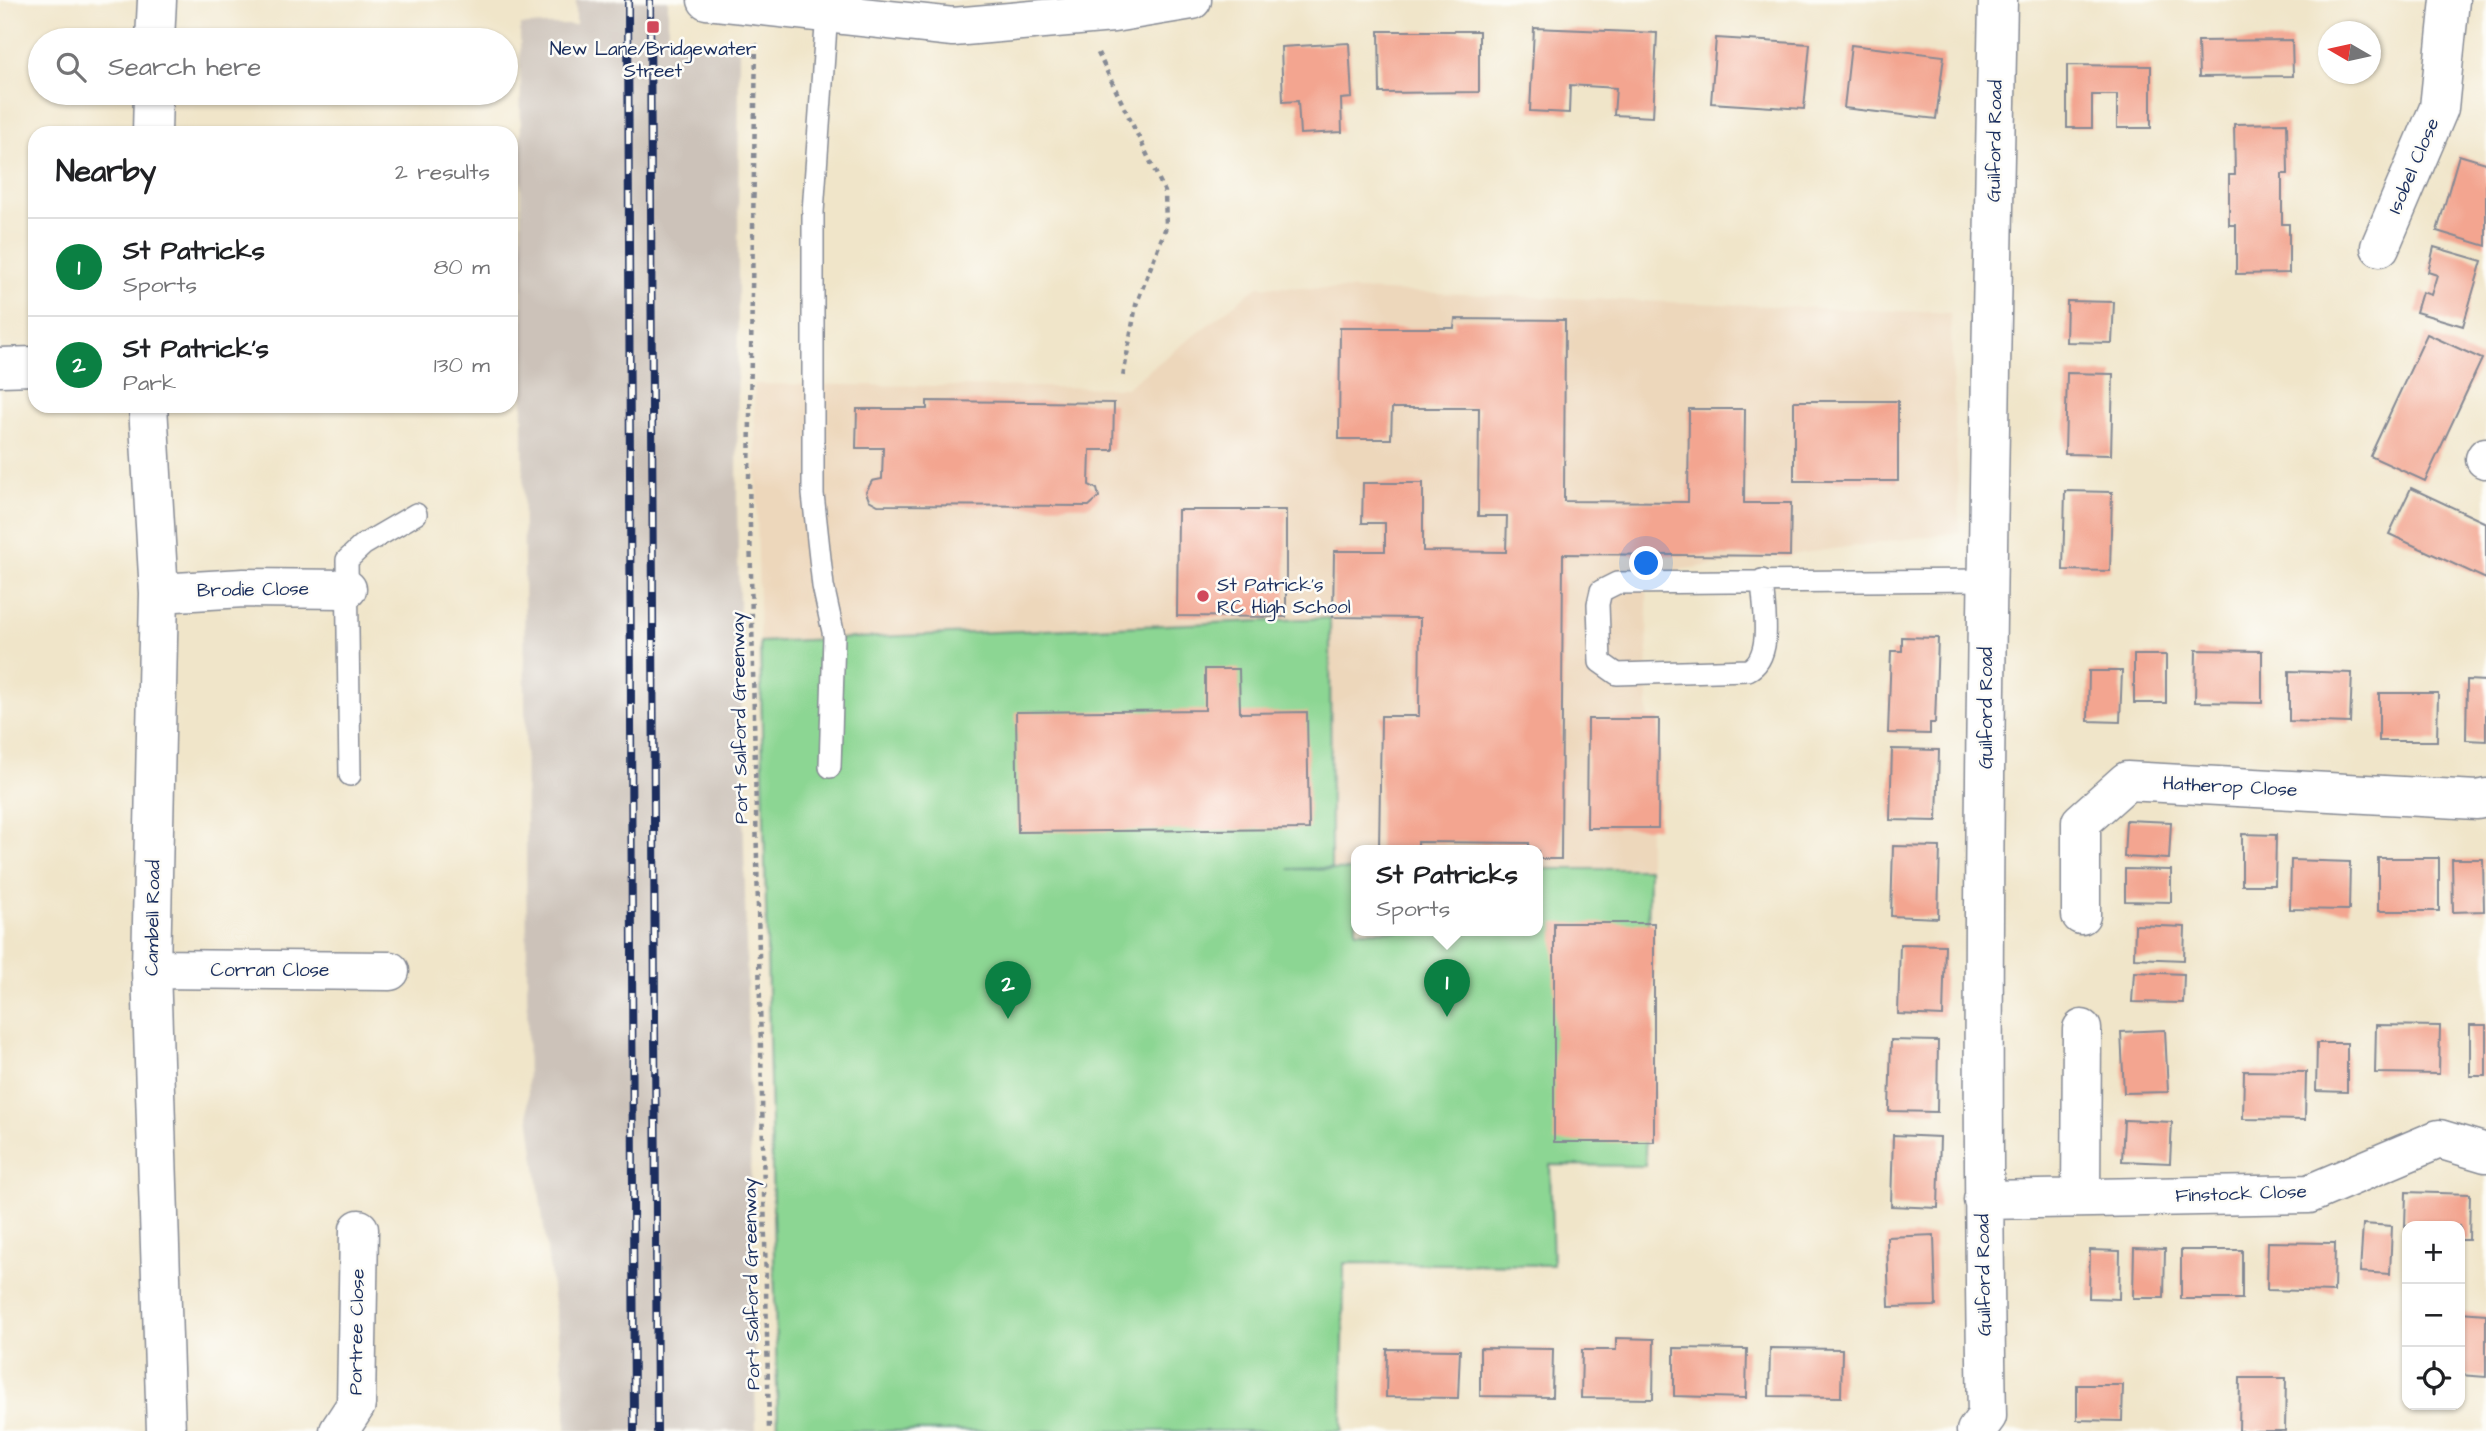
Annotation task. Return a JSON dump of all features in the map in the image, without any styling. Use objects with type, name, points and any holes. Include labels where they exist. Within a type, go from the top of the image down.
[{"type":"street","points":[[156,28],[157,0]]},
{"type":"street","points":[[707,0],[953,27],[1080,16],[1192,0]]},
{"type":"street","name":"Guilford Road","points":[[1981,1423],[1987,580],[1998,0]]},
{"type":"street","name":"Isobel Close","points":[[2380,247],[2439,108],[2450,0]]},
{"type":"street","points":[[152,126],[153,105]]},
{"type":"street","points":[[0,367],[28,366]]},
{"type":"street","name":"Cambell Road","points":[[148,413],[159,593],[151,969],[166,1431]]},
{"type":"street","name":"Brodie Close","points":[[159,593],[244,588],[347,589]]},
{"type":"street","name":"Hatherop Close","points":[[2081,915],[2081,822],[2127,781],[2477,800],[2486,798]]},
{"type":"street","name":"Corran Close","points":[[151,969],[390,971]]},
{"type":"street","points":[[2081,1198],[2082,1029]]},
{"type":"street","name":"Finstock Close","points":[[1983,1200],[2309,1194],[2440,1139],[2486,1153]]},
{"type":"street","name":"Portree Close","points":[[339,1431],[356,1405],[359,1229]]},
{"type":"lane","points":[[827,12],[813,212],[813,494],[823,586],[834,636],[830,767]]},
{"type":"lane","points":[[350,775],[347,560],[363,545],[416,514]]},
{"type":"lane","points":[[1762,580],[1764,652],[1757,666],[1748,670],[1617,674],[1600,662],[1598,604],[1601,591],[1617,583],[1762,580],[1987,580]]},
{"type":"path","name":"Port Salford Greenway","points":[[755,4],[749,478],[769,1431]]},
{"type":"path","points":[[1080,16],[1165,192],[1166,227],[1136,305],[1123,377]]},
{"type":"shaded area","points":[[576,0],[668,0],[668,36],[739,44],[737,504],[756,1431],[566,1431],[566,1394],[528,1107],[520,25],[576,25]]},
{"type":"shaded area","name":"St Patrick's RC High School","points":[[1258,286],[1950,313],[1960,532],[1647,574],[1649,869],[1543,868],[1543,845],[1351,845],[1351,868],[1331,868],[1330,618],[760,642],[754,384],[1126,388]]},
{"type":"green space","points":[[1330,618],[1331,868],[1289,869],[1351,870],[1351,936],[1543,936],[1543,869],[1649,869],[1645,1166],[1550,1165],[1553,1265],[1344,1263],[1342,1431],[778,1431],[760,642]]},
{"type":"building","points":[[1534,28],[1657,33],[1653,117],[1614,115],[1616,88],[1570,85],[1569,113],[1530,111]]},
{"type":"building","points":[[1379,31],[1479,31],[1479,92],[1380,93]]},
{"type":"building","points":[[1716,38],[1810,44],[1804,109],[1711,103]]},
{"type":"building","points":[[2292,40],[2293,76],[2199,77],[2198,41]]},
{"type":"building","points":[[1349,43],[1352,98],[1341,99],[1342,132],[1300,134],[1298,101],[1283,102],[1281,47]]},
{"type":"building","points":[[1851,45],[1944,56],[1936,119],[1844,108]]},
{"type":"building","points":[[2067,65],[2151,66],[2151,128],[2117,128],[2117,95],[2092,95],[2092,128],[2067,128]]},
{"type":"building","points":[[2287,123],[2288,174],[2282,174],[2282,224],[2289,224],[2289,273],[2236,274],[2236,225],[2229,225],[2229,175],[2235,175],[2234,124]]},
{"type":"building","points":[[2459,155],[2486,163],[2486,246],[2437,231]]},
{"type":"building","points":[[2434,247],[2482,261],[2463,326],[2416,312],[2422,292],[2431,295],[2437,275],[2428,272]]},
{"type":"building","points":[[2067,301],[2114,302],[2112,343],[2066,342]]},
{"type":"building","points":[[1455,319],[1565,320],[1564,501],[1688,502],[1689,409],[1745,409],[1744,503],[1791,503],[1790,556],[1563,554],[1561,859],[1543,859],[1543,845],[1529,843],[1418,842],[1418,845],[1379,845],[1381,716],[1419,716],[1420,618],[1333,617],[1334,551],[1385,551],[1385,523],[1362,523],[1363,483],[1423,483],[1423,551],[1506,552],[1507,516],[1478,516],[1479,408],[1392,408],[1391,439],[1339,439],[1340,328],[1454,328]]},
{"type":"building","points":[[2427,334],[2482,359],[2425,481],[2370,456]]},
{"type":"building","points":[[2067,373],[2113,374],[2111,455],[2065,454]]},
{"type":"building","points":[[927,401],[1114,403],[1113,450],[1090,450],[1089,485],[1097,489],[1099,497],[1089,506],[878,505],[869,500],[866,492],[872,481],[882,479],[883,448],[856,448],[857,409],[927,409]]},
{"type":"building","points":[[1794,401],[1898,401],[1898,481],[1794,481]]},
{"type":"building","points":[[2411,488],[2486,523],[2486,579],[2389,534]]},
{"type":"building","points":[[2065,491],[2112,492],[2110,571],[2063,570]]},
{"type":"building","points":[[1178,510],[1286,510],[1286,617],[1177,616]]},
{"type":"building","points":[[1902,637],[1938,638],[1935,723],[1930,723],[1930,734],[1888,733],[1891,651],[1902,651]]},
{"type":"building","points":[[2196,650],[2262,651],[2262,703],[2195,702]]},
{"type":"building","points":[[2134,655],[2166,655],[2166,703],[2134,703]]},
{"type":"building","points":[[1205,669],[1239,669],[1240,713],[1307,712],[1309,829],[1018,832],[1016,712],[1205,710]]},
{"type":"building","points":[[2089,671],[2122,671],[2120,722],[2088,721]]},
{"type":"building","points":[[2289,671],[2352,673],[2350,723],[2289,721]]},
{"type":"building","points":[[2467,680],[2486,681],[2486,741],[2466,740]]},
{"type":"building","points":[[2379,693],[2438,693],[2437,741],[2379,741]]},
{"type":"building","points":[[1588,719],[1659,719],[1658,828],[1587,828]]},
{"type":"building","points":[[1892,749],[1939,750],[1937,821],[1890,820]]},
{"type":"building","points":[[2126,820],[2171,822],[2169,859],[2124,857]]},
{"type":"building","points":[[2242,834],[2276,835],[2275,885],[2242,885]]},
{"type":"building","points":[[1893,846],[1940,847],[1938,918],[1891,916]]},
{"type":"building","points":[[2378,858],[2439,858],[2439,911],[2378,911]]},
{"type":"building","points":[[2452,859],[2483,859],[2484,911],[2453,912]]},
{"type":"building","points":[[2291,860],[2350,862],[2349,910],[2290,909]]},
{"type":"building","points":[[2125,869],[2171,870],[2171,902],[2125,901]]},
{"type":"building","points":[[1554,923],[1654,923],[1654,1142],[1554,1142]]},
{"type":"building","points":[[2135,925],[2185,927],[2184,960],[2134,958]]},
{"type":"building","points":[[1900,944],[1945,945],[1943,1016],[1898,1014]]},
{"type":"building","points":[[2134,972],[2184,974],[2183,1003],[2132,1002]]},
{"type":"building","points":[[2376,1025],[2440,1026],[2439,1074],[2375,1073]]},
{"type":"building","points":[[2470,1025],[2486,1025],[2486,1076],[2470,1076]]},
{"type":"building","points":[[2165,1030],[2168,1092],[2124,1093],[2121,1032]]},
{"type":"building","points":[[1891,1040],[1938,1041],[1937,1112],[1889,1111]]},
{"type":"building","points":[[2317,1043],[2347,1043],[2347,1092],[2316,1091]]},
{"type":"building","points":[[2244,1071],[2306,1072],[2305,1120],[2243,1119]]},
{"type":"building","points":[[2124,1120],[2172,1122],[2170,1163],[2122,1161]]},
{"type":"building","points":[[1893,1135],[1940,1137],[1938,1208],[1891,1206]]},
{"type":"building","points":[[2406,1192],[2470,1194],[2469,1240],[2465,1240],[2465,1221],[2405,1221]]},
{"type":"building","points":[[2363,1224],[2392,1226],[2390,1274],[2360,1272]]},
{"type":"building","points":[[1934,1235],[1936,1306],[1889,1307],[1887,1237]]},
{"type":"building","points":[[2268,1242],[2335,1243],[2334,1292],[2267,1290]]},
{"type":"building","points":[[2134,1248],[2165,1249],[2164,1298],[2133,1298]]},
{"type":"building","points":[[2090,1250],[2120,1251],[2119,1299],[2089,1298]]},
{"type":"building","points":[[2181,1250],[2242,1250],[2242,1299],[2181,1299]]},
{"type":"building","points":[[2465,1312],[2486,1314],[2486,1377],[2465,1375]]},
{"type":"building","points":[[1616,1338],[1654,1339],[1653,1399],[1581,1398],[1582,1350],[1616,1350]]},
{"type":"building","points":[[1480,1348],[1553,1349],[1552,1397],[1480,1396]]},
{"type":"building","points":[[1674,1348],[1747,1349],[1746,1398],[1674,1396]]},
{"type":"building","points":[[1770,1348],[1842,1349],[1841,1397],[1769,1396]]},
{"type":"building","points":[[1387,1349],[1460,1350],[1458,1398],[1386,1397]]},
{"type":"building","points":[[2240,1378],[2286,1378],[2285,1431],[2239,1431]]},
{"type":"building","points":[[2077,1385],[2123,1385],[2122,1421],[2077,1420]]},
{"type":"railway","points":[[628,0],[634,1431]]},
{"type":"railway","points":[[650,0],[657,1431]]},
{"type":"place","name":"New Lane/Bridgewater Street","points":[[653,27]]},
{"type":"place","name":"St Patrick's RC High School","points":[[1203,596]]},
{"type":"place","name":"St Patricks","points":[[1447,1017]]},
{"type":"place","name":"St Patrick's","points":[[1008,1019]]}]
